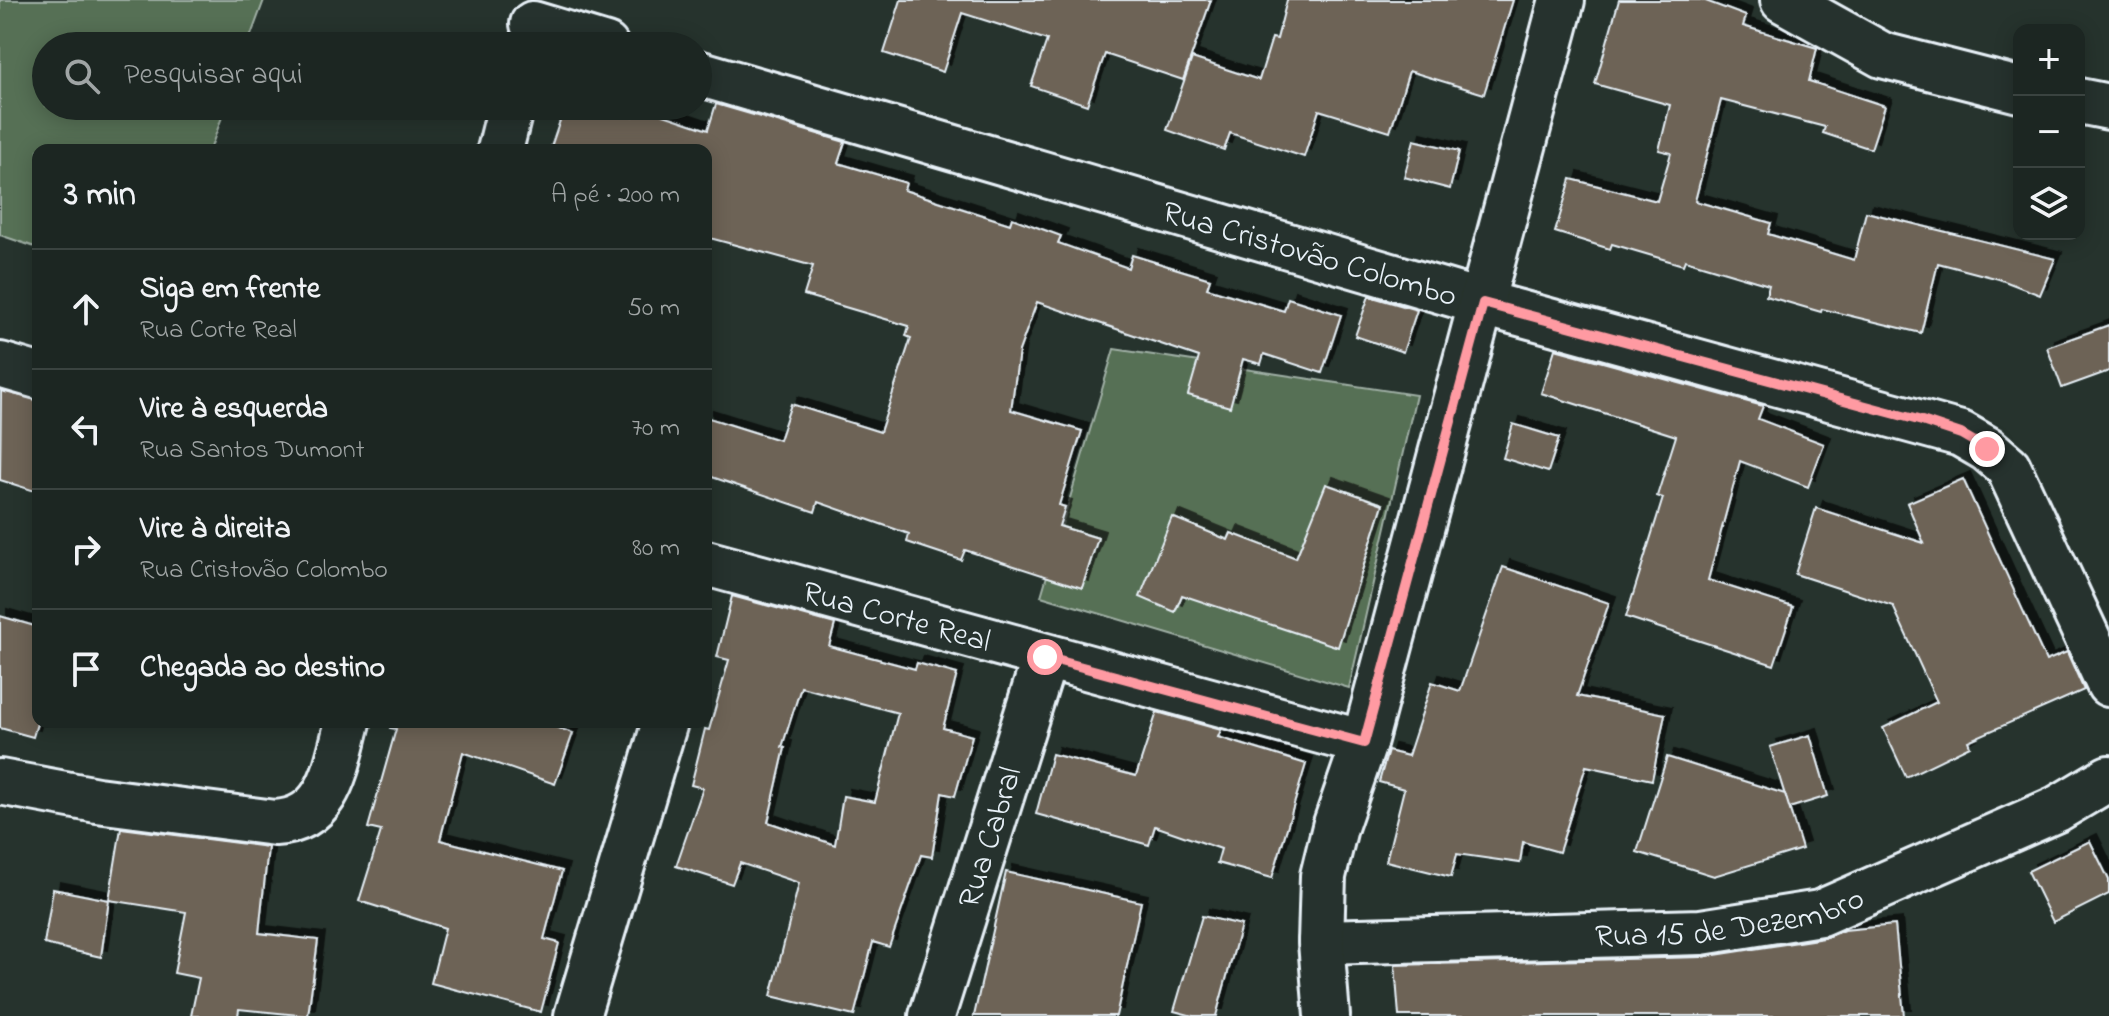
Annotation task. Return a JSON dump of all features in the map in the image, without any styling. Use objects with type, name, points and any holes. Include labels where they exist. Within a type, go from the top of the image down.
[{"type":"street","points":[[1327,1016],[1321,942],[1323,876],[1364,743],[1562,0]]},
{"type":"street","points":[[1783,0],[1882,55],[2013,88]]},
{"type":"street","points":[[534,23],[562,32]]},
{"type":"street","name":"Rua Cristovão Colombo","points":[[712,77],[1483,303],[1961,434],[1987,449],[2008,467],[2109,684]]},
{"type":"street","points":[[2085,102],[2109,107]]},
{"type":"street","points":[[502,144],[508,120]]},
{"type":"street","points":[[0,365],[32,374]]},
{"type":"street","name":"Rua Corte Real","points":[[712,570],[1364,743]]},
{"type":"street","name":"Rua Cabral","points":[[932,1016],[1045,657]]},
{"type":"street","points":[[0,782],[97,800],[266,822],[295,822],[308,815],[329,783],[346,728]]},
{"type":"street","points":[[577,1016],[663,728]]},
{"type":"street","name":"Rua 15 de Dezembro","points":[[1321,942],[1701,932],[1820,913],[2057,809],[2109,778]]},
{"type":"green space","points":[[0,0],[264,0],[252,32],[32,32],[32,120],[221,120],[212,144],[32,144],[32,246],[0,235]]},
{"type":"green space","points":[[1114,349],[1416,395],[1349,688],[1041,596]]},
{"type":"building","points":[[901,0],[1211,0],[1183,80],[1105,54],[1087,105],[1031,86],[1047,40],[962,13],[943,72],[884,53]]},
{"type":"building","points":[[1287,0],[1513,0],[1484,94],[1409,71],[1390,132],[1319,110],[1304,157],[1230,133],[1224,150],[1167,130],[1192,58],[1259,80],[1272,38],[1277,39]]},
{"type":"building","points":[[1619,0],[1703,0],[1746,16],[1743,26],[1817,48],[1809,81],[1885,106],[1871,149],[1823,133],[1825,127],[1721,100],[1695,201],[1771,223],[1768,234],[1854,260],[1866,212],[2055,259],[2040,295],[1999,279],[1938,263],[1921,333],[1822,309],[1821,312],[1766,296],[1769,285],[1685,260],[1683,265],[1612,244],[1610,249],[1555,232],[1571,179],[1657,201],[1671,153],[1659,150],[1670,105],[1595,84]]},
{"type":"building","points":[[716,104],[845,142],[838,163],[906,183],[904,190],[1010,224],[1012,218],[1061,236],[1058,243],[1128,268],[1132,255],[1210,279],[1207,288],[1284,311],[1288,298],[1341,315],[1322,373],[1264,354],[1261,364],[1243,359],[1230,407],[1188,395],[1199,357],[1037,302],[1019,351],[1011,410],[1082,431],[1059,505],[1065,507],[1059,526],[1098,538],[1082,588],[965,550],[961,560],[907,542],[909,534],[818,502],[815,512],[712,477],[712,419],[779,440],[791,404],[880,432],[911,338],[906,336],[909,326],[804,295],[813,266],[712,239],[712,144],[552,144],[560,120],[678,120],[708,130]]},
{"type":"building","points":[[1414,140],[1459,151],[1450,189],[1404,177]]},
{"type":"building","points":[[1369,296],[1417,310],[1403,352],[1355,336]]},
{"type":"building","points":[[2109,325],[2109,371],[2062,388],[2047,347]]},
{"type":"building","points":[[1555,349],[1763,406],[1758,419],[1824,444],[1808,487],[1740,461],[1708,580],[1793,607],[1774,665],[1626,617],[1663,498],[1657,496],[1676,436],[1541,393]]},
{"type":"building","points":[[1,391],[32,399],[32,490],[0,480]]},
{"type":"building","points":[[1513,424],[1559,438],[1548,472],[1503,458]]},
{"type":"building","points":[[1963,479],[2046,661],[2067,652],[2084,690],[1968,741],[1970,746],[1906,777],[1883,728],[1937,702],[1893,606],[1795,574],[1816,508],[1924,543],[1907,503]]},
{"type":"building","points":[[1326,484],[1383,504],[1338,647],[1182,595],[1175,612],[1140,597],[1172,517],[1228,540],[1231,533],[1296,558]]},
{"type":"building","points":[[1503,567],[1609,603],[1577,696],[1665,714],[1652,780],[1586,766],[1559,852],[1523,842],[1520,863],[1457,854],[1451,877],[1386,861],[1404,789],[1379,782],[1388,751],[1408,756],[1432,682],[1460,691]]},
{"type":"building","points":[[732,596],[835,624],[829,646],[915,669],[917,663],[957,674],[943,728],[972,736],[955,796],[942,793],[932,857],[921,855],[889,947],[873,942],[854,1016],[771,996],[799,883],[740,863],[732,884],[676,866],[703,788],[691,785],[705,729],[712,728],[729,660],[717,657]],"holes":[[[801,687],[898,713],[875,802],[843,796],[835,845],[768,822],[785,748],[782,747]]]},
{"type":"building","points":[[0,616],[32,625],[32,728],[36,728],[33,737],[0,728]]},
{"type":"building","points":[[1157,712],[1221,730],[1218,737],[1306,764],[1272,878],[1217,863],[1221,849],[1155,826],[1149,845],[1036,814],[1052,754],[1136,776]]},
{"type":"building","points":[[390,728],[558,728],[573,733],[555,784],[463,752],[440,840],[562,871],[544,939],[559,943],[541,1012],[431,983],[445,928],[359,901],[381,831],[368,828],[396,729]]},
{"type":"building","points":[[1810,735],[1828,796],[1789,808],[1770,747]]},
{"type":"building","points":[[1667,757],[1785,794],[1802,849],[1714,876],[1637,852]]},
{"type":"building","points":[[121,828],[268,847],[259,933],[318,940],[308,1016],[239,1009],[238,1016],[191,1016],[199,978],[174,973],[186,912],[109,900]]},
{"type":"building","points":[[2090,841],[2109,880],[2109,894],[2053,922],[2028,871]]},
{"type":"building","points":[[1006,872],[1141,902],[1116,1016],[974,1016]]},
{"type":"building","points":[[53,889],[109,900],[101,957],[44,944]]},
{"type":"building","points":[[1202,916],[1241,925],[1216,1016],[1193,1016],[1174,1011]]},
{"type":"building","points":[[1895,925],[1904,1016],[1399,1016],[1395,965],[1702,957],[1824,938],[1844,930]]},
{"type":"route","points":[[1045,657],[1364,743],[1483,303],[1922,421],[1961,434],[1987,449]]}]
